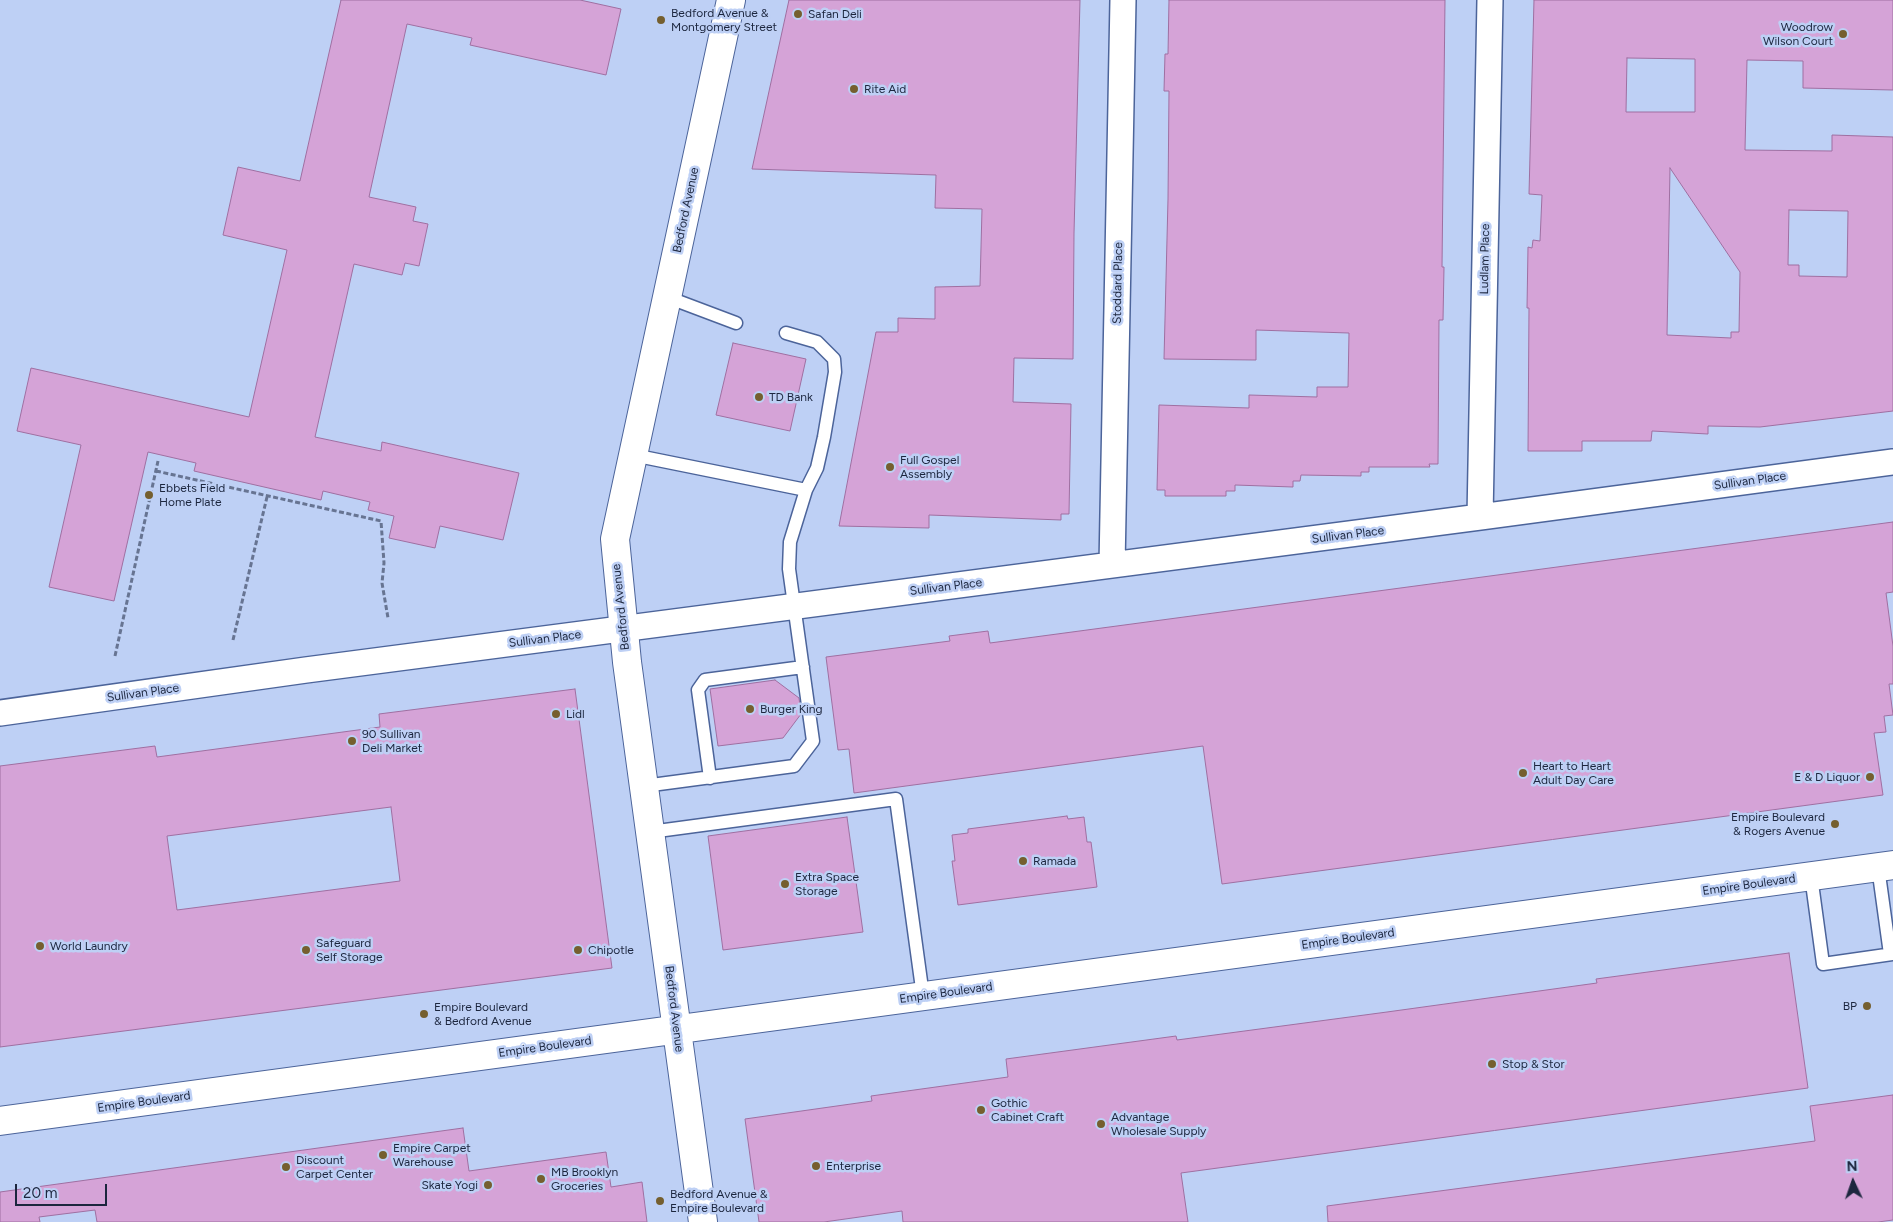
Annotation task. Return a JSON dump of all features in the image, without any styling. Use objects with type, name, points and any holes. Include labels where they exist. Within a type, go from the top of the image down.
[{"type":"main road","name":"Bedford Avenue","points":[[703,1222],[623,629],[615,539],[731,0]]},
{"type":"main road","name":"Empire Boulevard","points":[[0,1121],[1886,866]]},
{"type":"street","name":"Stoddard Place","points":[[1112,566],[1123,0]]},
{"type":"street","name":"Ludlam Place","points":[[1480,517],[1490,0]]},
{"type":"street","name":"Sullivan Place","points":[[0,713],[1893,462]]},
{"type":"lane","points":[[667,297],[736,323]]},
{"type":"lane","points":[[644,786],[794,766],[813,741],[789,569],[790,542],[806,490],[817,468],[835,372],[834,359],[817,342],[786,333]]},
{"type":"lane","points":[[633,454],[806,490]]},
{"type":"lane","points":[[710,778],[698,690],[705,680],[803,667]]},
{"type":"lane","points":[[650,832],[896,799],[923,996]]},
{"type":"lane","points":[[1811,876],[1823,964],[1892,954],[1886,866]]},
{"type":"path","points":[[115,656],[158,461]]},
{"type":"path","points":[[156,471],[382,521],[384,563],[382,583],[388,618]]},
{"type":"path","points":[[233,640],[267,497]]},
{"type":"building","points":[[341,0],[580,0],[621,9],[606,75],[470,45],[472,38],[407,24],[369,197],[416,207],[413,221],[428,224],[419,266],[405,263],[402,275],[354,264],[315,437],[381,451],[382,442],[519,473],[503,540],[440,526],[435,548],[389,538],[394,516],[368,510],[370,502],[323,491],[321,500],[194,471],[196,463],[148,452],[114,601],[49,587],[81,445],[17,431],[31,368],[249,417],[287,250],[223,235],[238,167],[300,181]]},
{"type":"building","points":[[789,0],[1080,0],[1073,359],[1014,358],[1013,402],[1071,404],[1069,514],[1061,514],[1061,520],[929,515],[929,528],[839,526],[876,332],[898,332],[898,318],[935,319],[935,287],[980,286],[982,209],[935,208],[936,175],[752,169]]},
{"type":"building","points":[[1169,0],[1445,0],[1442,267],[1444,267],[1443,320],[1439,320],[1438,464],[1429,464],[1430,467],[1369,467],[1369,472],[1361,472],[1361,476],[1301,475],[1300,481],[1293,481],[1293,487],[1235,485],[1235,491],[1226,491],[1226,496],[1165,496],[1165,490],[1157,490],[1159,405],[1249,408],[1249,395],[1317,397],[1317,387],[1348,387],[1349,333],[1256,330],[1256,360],[1164,359],[1169,91],[1164,91],[1165,54],[1168,54]]},
{"type":"building","points":[[1534,0],[1893,0],[1893,90],[1803,88],[1803,61],[1747,60],[1745,150],[1832,151],[1832,135],[1893,137],[1893,411],[1760,427],[1708,426],[1708,434],[1652,431],[1651,441],[1582,441],[1582,451],[1528,451],[1528,247],[1532,248],[1533,240],[1540,241],[1542,195],[1529,194]],"holes":[[[1627,58],[1695,59],[1695,112],[1626,112]],[[1670,168],[1740,272],[1739,332],[1731,332],[1731,338],[1667,335]],[[1789,210],[1848,211],[1847,277],[1799,276],[1799,265],[1788,265]]]},
{"type":"building","name":"TD Bank","points":[[733,343],[806,359],[790,431],[716,415]]},
{"type":"building","points":[[1893,522],[1893,592],[1886,593],[1893,646],[1893,684],[1889,684],[1893,715],[1884,716],[1886,732],[1874,733],[1883,795],[1222,884],[1203,746],[854,793],[849,749],[838,750],[826,657],[950,641],[949,636],[988,631],[990,643]]},
{"type":"building","name":"Burger King","points":[[775,680],[799,698],[801,714],[783,738],[718,746],[710,689]]},
{"type":"building","points":[[575,689],[612,968],[0,1047],[0,766],[155,746],[157,757],[380,727],[379,714]],"holes":[[[391,807],[400,881],[177,910],[167,836]]]},
{"type":"building","name":"Ramada","points":[[1067,816],[1068,819],[1084,817],[1087,842],[1091,842],[1097,887],[958,905],[952,861],[955,861],[952,835],[968,833],[968,829]]},
{"type":"building","name":"Extra Space Storage","points":[[847,817],[863,932],[723,950],[708,836]]},
{"type":"building","points":[[1789,953],[1808,1088],[1181,1173],[1188,1222],[903,1222],[902,1211],[824,1222],[759,1222],[745,1119],[872,1101],[871,1096],[1008,1077],[1006,1059],[1176,1036],[1177,1040],[1387,1012],[1597,983],[1596,979]]},
{"type":"building","points":[[1893,1095],[1893,1220],[1878,1222],[1328,1222],[1327,1206],[1815,1141],[1810,1106]]},
{"type":"building","points":[[463,1128],[469,1171],[606,1152],[611,1187],[642,1182],[647,1222],[97,1222],[95,1210],[39,1217],[40,1222],[0,1222],[0,1192]]},
{"type":"place","name":"Safan Deli","points":[[798,14]]},
{"type":"place","name":"Bedford Avenue & Montgomery Street","points":[[661,20]]},
{"type":"place","name":"Woodrow Wilson Court","points":[[1843,34]]},
{"type":"place","name":"Rite Aid","points":[[854,89]]},
{"type":"place","name":"TD Bank","points":[[759,397]]},
{"type":"place","name":"Full Gospel Assembly","points":[[890,467]]},
{"type":"place","name":"Ebbets Field Home Plate","points":[[149,495]]},
{"type":"place","name":"Burger King","points":[[750,709]]},
{"type":"place","name":"Lidl","points":[[556,714]]},
{"type":"place","name":"90 Sullivan Deli Market","points":[[352,741]]},
{"type":"place","name":"Heart to Heart Adult Day Care","points":[[1523,773]]},
{"type":"place","name":"E & D Liquor","points":[[1870,777]]},
{"type":"place","name":"Empire Boulevard & Rogers Avenue","points":[[1835,824]]},
{"type":"place","name":"Ramada","points":[[1023,861]]},
{"type":"place","name":"Extra Space Storage","points":[[785,884]]},
{"type":"place","name":"World Laundry","points":[[40,946]]},
{"type":"place","name":"Safeguard Self Storage","points":[[306,950]]},
{"type":"place","name":"Chipotle","points":[[578,950]]},
{"type":"place","name":"BP","points":[[1867,1006]]},
{"type":"place","name":"Empire Boulevard & Bedford Avenue","points":[[424,1014]]},
{"type":"place","name":"Stop & Stor","points":[[1492,1064]]},
{"type":"place","name":"Gothic Cabinet Craft","points":[[981,1110]]},
{"type":"place","name":"Advantage Wholesale Supply","points":[[1101,1124]]},
{"type":"place","name":"Empire Carpet Warehouse","points":[[383,1155]]},
{"type":"place","name":"Enterprise","points":[[816,1166]]},
{"type":"place","name":"Discount Carpet Center","points":[[286,1167]]},
{"type":"place","name":"MB Brooklyn Groceries","points":[[541,1179]]},
{"type":"place","name":"Skate Yogi","points":[[488,1185]]},
{"type":"place","name":"Bedford Avenue & Empire Boulevard","points":[[660,1201]]}]
